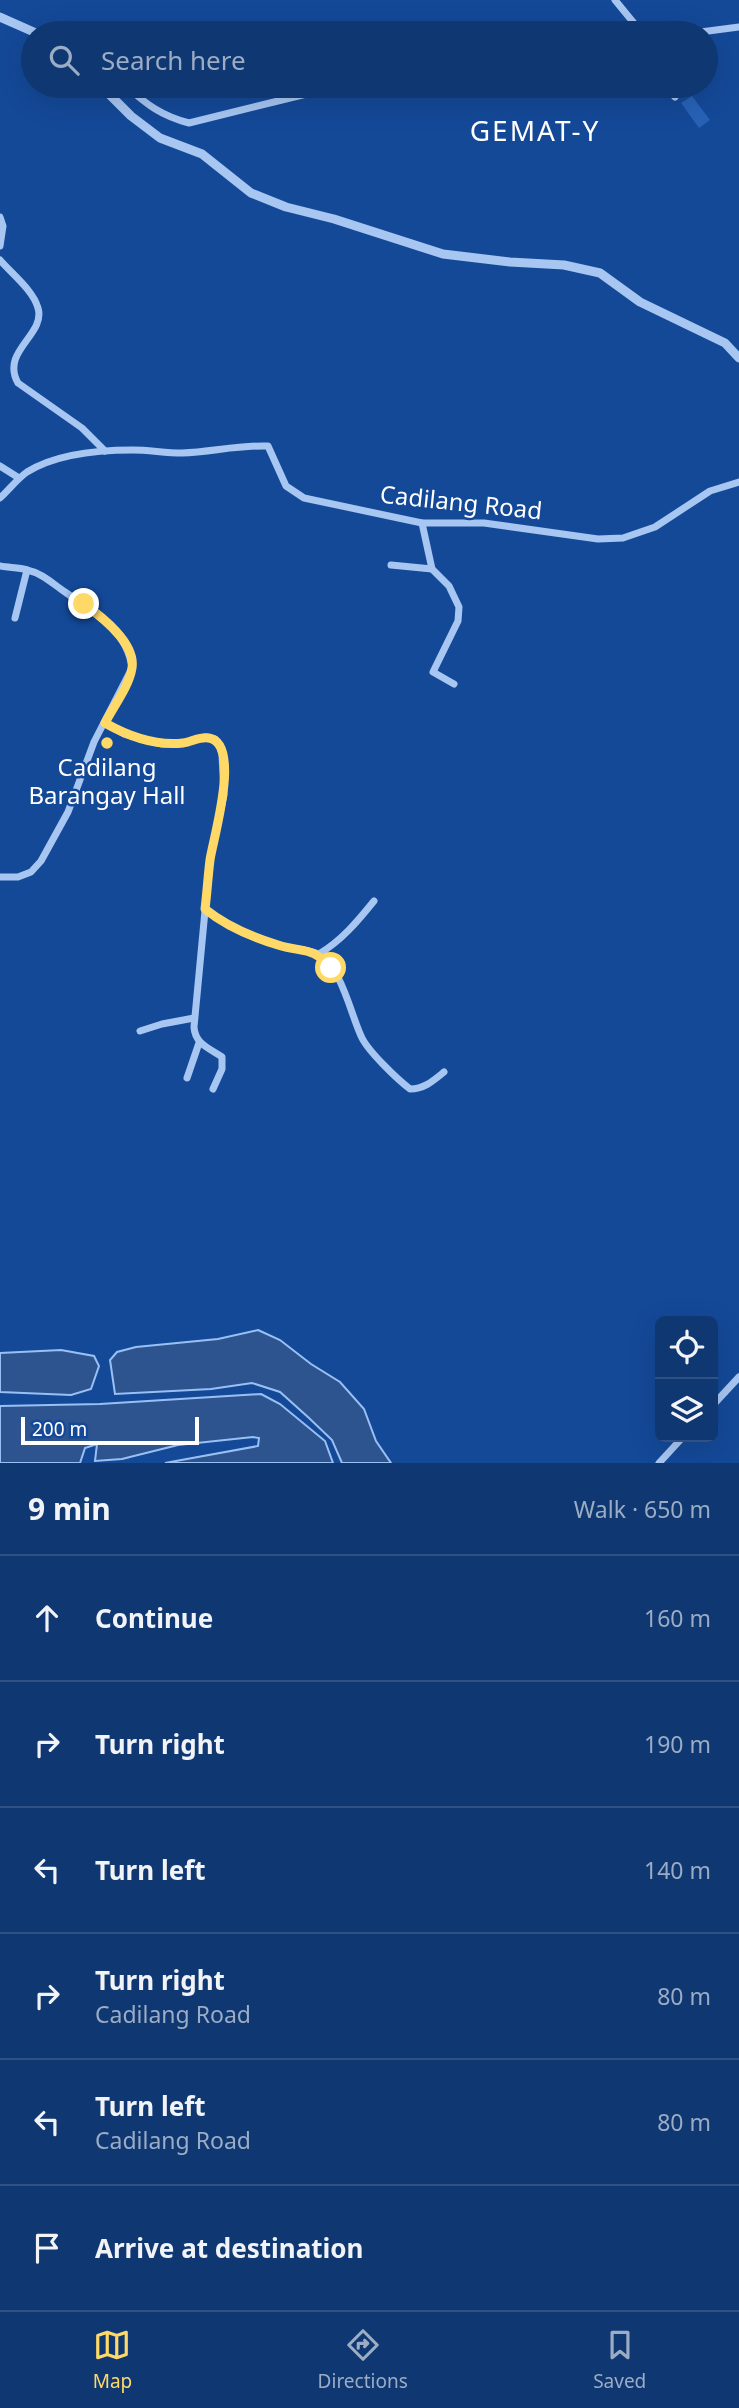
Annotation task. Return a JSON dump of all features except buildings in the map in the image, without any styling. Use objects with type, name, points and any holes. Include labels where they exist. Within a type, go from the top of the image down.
[{"type":"street","points":[[615,0],[632,21]]},
{"type":"street","points":[[0,17],[21,26]]},
{"type":"street","points":[[718,30],[739,27]]},
{"type":"street","points":[[113,98],[160,138],[202,154],[251,193],[286,207],[334,219],[443,254],[564,265],[600,273],[640,302],[725,343],[739,358]]},
{"type":"street","points":[[140,98],[168,117],[189,123],[290,98]]},
{"type":"street","points":[[0,217],[3,226],[0,246]]},
{"type":"street","points":[[0,260],[34,298],[39,309],[37,323],[16,354],[13,375],[18,383],[82,428],[105,451]]},
{"type":"street","name":"Cadilang Road","points":[[0,498],[19,478],[47,462],[105,451],[190,453],[213,452],[245,445],[268,446],[286,486],[304,498],[422,523],[484,523],[598,539],[623,538],[655,527],[710,491],[739,482]]},
{"type":"street","points":[[0,466],[19,478]]},
{"type":"street","points":[[422,523],[432,569],[449,586],[459,607],[458,621],[433,672],[454,684]]},
{"type":"street","points":[[391,565],[432,569]]},
{"type":"street","points":[[0,566],[27,570],[41,576],[104,618],[120,636],[131,658],[132,668],[105,723],[93,741],[63,823],[41,862],[31,872],[18,877],[0,877]]},
{"type":"street","points":[[15,618],[27,570]]},
{"type":"street","points":[[105,723],[124,734],[162,744],[185,743],[205,737],[215,739],[219,744],[224,795],[210,858],[194,1018],[194,1035],[199,1043],[222,1057],[222,1069],[213,1090]]},
{"type":"street","points":[[319,954],[337,944],[374,901]]},
{"type":"street","points":[[205,909],[219,920],[248,934],[278,945],[319,954],[345,990],[363,1041],[400,1082],[410,1089],[428,1084],[444,1072]]},
{"type":"street","points":[[140,1031],[194,1018]]},
{"type":"street","points":[[187,1078],[199,1043]]},
{"type":"street","points":[[718,1400],[739,1377]]},
{"type":"street","points":[[659,1463],[678,1442]]},
{"type":"shaded area","points":[[694,98],[710,120],[699,128],[681,103]]},
{"type":"shaded area","points":[[258,1330],[280,1340],[340,1382],[364,1409],[376,1441],[391,1463],[342,1463],[332,1440],[280,1392],[252,1383],[211,1389],[115,1394],[110,1360],[117,1352],[136,1347],[218,1339]]},
{"type":"shaded area","points":[[61,1350],[94,1356],[99,1366],[91,1389],[71,1395],[0,1392],[0,1353]]},
{"type":"shaded area","points":[[261,1394],[280,1404],[325,1441],[333,1463],[165,1463],[258,1446],[259,1438],[253,1437],[178,1445],[122,1459],[95,1461],[97,1444],[85,1448],[80,1463],[0,1463],[0,1406],[100,1404]]},
{"type":"place","name":"Cadilang Barangay Hall","points":[[107,743]]},
{"type":"district","name":"GEMAT-Y","points":[[535,131]]},
{"type":"route","points":[[84,604],[104,618],[120,636],[131,658],[132,668],[127,682],[105,723],[124,734],[162,744],[185,743],[205,737],[215,739],[219,744],[224,795],[210,858],[205,909],[219,920],[248,934],[278,945],[319,954],[331,968]]}]
